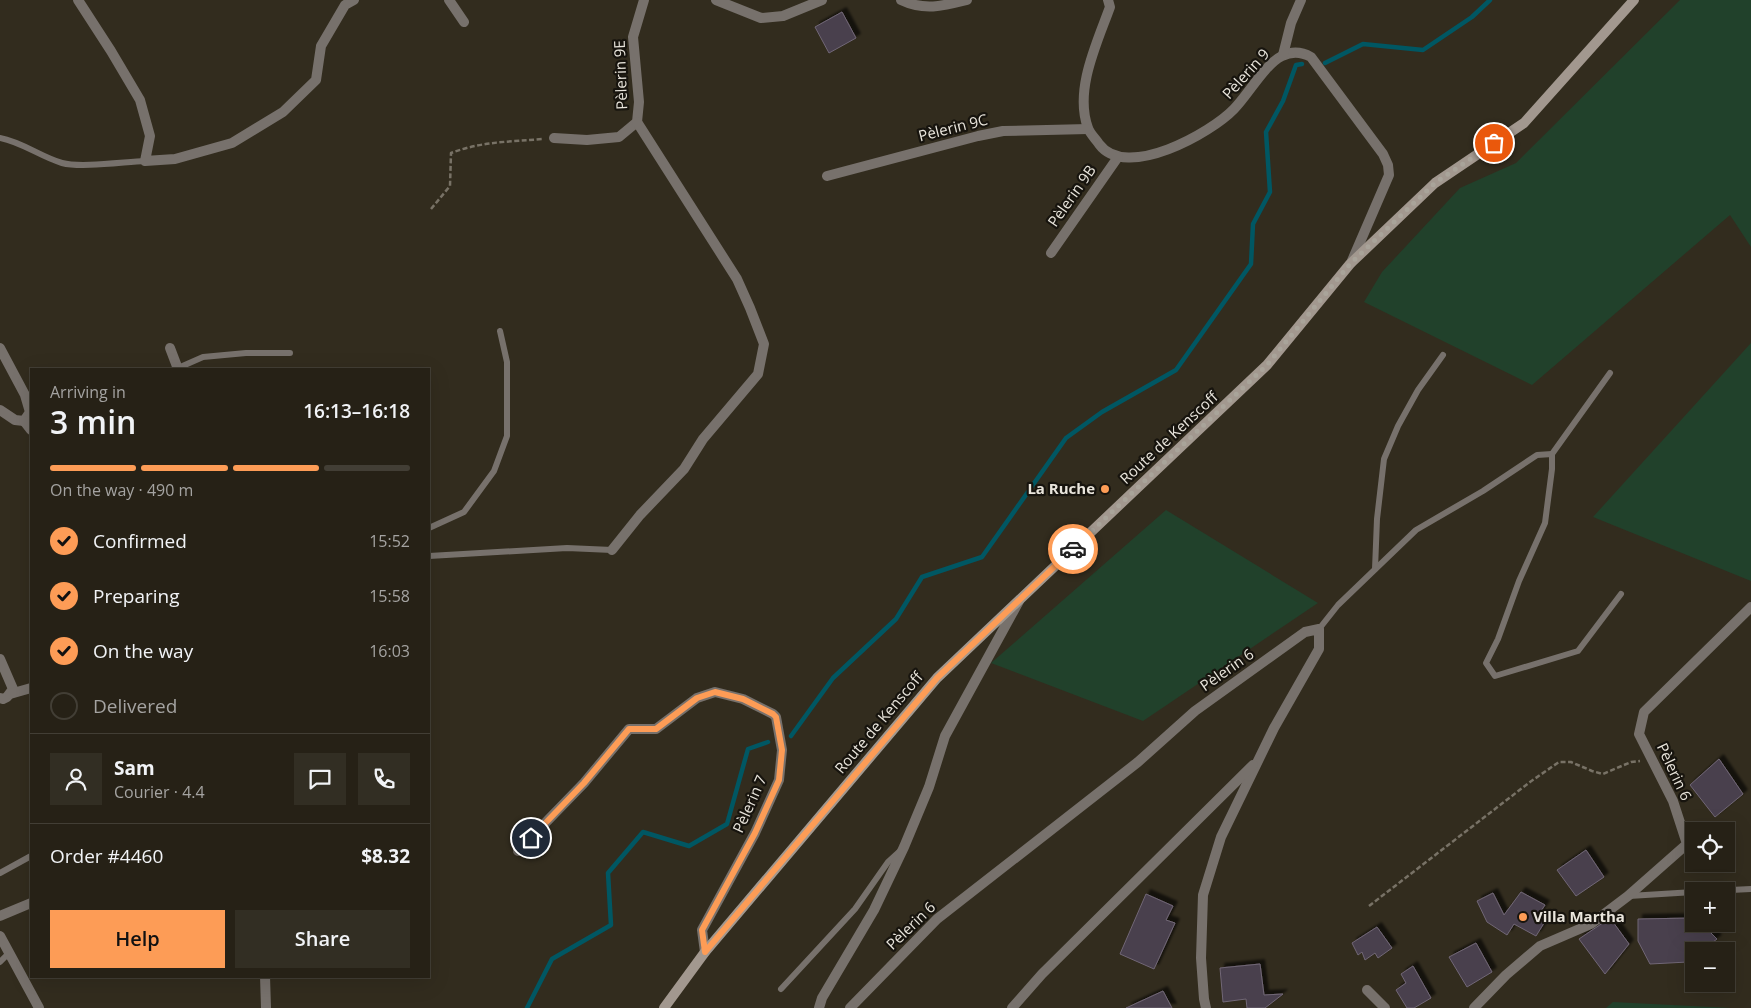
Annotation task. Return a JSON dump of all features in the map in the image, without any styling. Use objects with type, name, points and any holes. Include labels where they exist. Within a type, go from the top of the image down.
[{"type":"main road","name":"Route de Kenscoff","points":[[664,1008],[705,952],[937,678],[1267,365],[1350,264],[1435,183],[1524,123],[1634,0]]},
{"type":"street","points":[[78,0],[140,100],[150,136],[145,160],[175,159],[232,144],[283,112],[316,80],[321,46],[345,5],[354,0]]},
{"type":"street","points":[[449,0],[464,22]]},
{"type":"street","name":"Pèlerin 9E","points":[[554,138],[587,140],[619,137],[637,122],[639,102],[633,38],[644,0]]},
{"type":"street","points":[[716,0],[761,18],[783,16],[822,0]]},
{"type":"street","points":[[901,0],[912,5],[936,7],[967,0]]},
{"type":"street","points":[[1108,0],[1110,7],[1088,68],[1083,102],[1088,129],[1101,147],[1118,157]]},
{"type":"street","points":[[1283,55],[1291,23],[1301,0]]},
{"type":"street","name":"Pèlerin 9","points":[[1118,157],[1139,157],[1157,154],[1195,138],[1234,110],[1272,63],[1283,55],[1301,52],[1311,57],[1383,154],[1388,165],[1389,175],[1350,264]]},
{"type":"street","points":[[612,550],[640,515],[684,469],[703,440],[758,374],[764,344],[737,279],[637,122]]},
{"type":"street","name":"Pèlerin 9C","points":[[827,176],[1003,131],[1088,129]]},
{"type":"street","name":"Pèlerin 9B","points":[[1051,253],[1118,157]]},
{"type":"street","points":[[0,348],[25,396],[30,412],[24,421]]},
{"type":"street","points":[[170,348],[178,368]]},
{"type":"street","points":[[0,410],[15,420],[24,421],[30,429]]},
{"type":"street","points":[[819,1008],[822,998],[874,910],[904,847],[929,787],[945,736],[1021,598]]},
{"type":"street","name":"Pèlerin 6","points":[[1474,1008],[1506,975],[1540,946],[1591,924],[1628,896],[1687,844],[1673,801],[1639,734],[1644,712],[1751,607]]},
{"type":"street","points":[[1206,1008],[1201,958],[1203,895],[1221,837],[1274,728],[1311,665],[1318,649],[1319,629]]},
{"type":"street","name":"Pèlerin 6","points":[[850,1008],[937,919],[1138,762],[1195,711],[1305,632],[1319,629]]},
{"type":"street","points":[[0,658],[12,684],[10,694]]},
{"type":"street","points":[[0,698],[3,699],[10,694],[30,688]]},
{"type":"street","name":"Pèlerin 7","points":[[518,851],[584,783],[629,729],[656,729],[697,698],[715,692],[743,699],[773,714],[776,717],[782,750],[779,780],[755,833],[702,930],[705,952]]},
{"type":"street","points":[[1012,1008],[1042,974],[1259,759]]},
{"type":"street","points":[[0,916],[30,902]]},
{"type":"street","points":[[0,936],[39,1008]]},
{"type":"street","points":[[265,978],[266,1008]]},
{"type":"street","points":[[1367,990],[1385,1008]]},
{"type":"lane","points":[[0,138],[10,140],[62,163],[78,165],[145,160]]},
{"type":"lane","points":[[430,528],[464,512],[494,470],[507,436],[507,362],[500,331]]},
{"type":"lane","points":[[180,368],[203,357],[246,353],[290,353]]},
{"type":"lane","points":[[1375,569],[1377,519],[1384,459],[1398,426],[1418,390],[1443,355]]},
{"type":"lane","points":[[1610,373],[1552,454],[1552,469],[1545,523],[1519,581],[1498,639],[1486,663],[1495,676],[1578,651],[1621,594]]},
{"type":"lane","points":[[1319,629],[1338,605],[1416,530],[1483,491],[1537,455],[1552,454]]},
{"type":"lane","points":[[430,556],[567,548],[612,550]]},
{"type":"lane","points":[[781,989],[855,909],[888,862],[904,847]]},
{"type":"lane","points":[[0,873],[30,857]]},
{"type":"lane","points":[[1735,890],[1751,889]]},
{"type":"lane","points":[[1628,896],[1685,893]]},
{"type":"lane","points":[[0,962],[10,952]]},
{"type":"path","points":[[431,209],[450,186],[451,152],[471,145],[554,138]]},
{"type":"path","points":[[1369,906],[1530,782],[1559,762],[1571,762],[1604,774],[1631,762],[1651,760]]},
{"type":"green space","points":[[1680,0],[1751,0],[1751,247],[1730,215],[1532,385],[1364,302],[1382,272],[1460,188],[1516,163]]},
{"type":"green space","points":[[1751,343],[1751,581],[1593,517]]},
{"type":"green space","points":[[1166,510],[1318,603],[1143,721],[991,663]]},
{"type":"green space","points":[[1613,1002],[1731,1008],[1606,1008]]},
{"type":"building","points":[[842,12],[856,38],[829,53],[815,27]]},
{"type":"building","points":[[1719,759],[1743,794],[1715,817],[1690,785]]},
{"type":"building","points":[[1586,850],[1604,877],[1576,896],[1557,870]]},
{"type":"building","name":"Villa Martha","points":[[1521,892],[1545,905],[1539,914],[1546,920],[1536,936],[1514,924],[1507,935],[1487,922],[1477,901],[1493,893],[1504,915]]},
{"type":"building","points":[[1146,894],[1173,906],[1166,920],[1175,923],[1154,969],[1120,954]]},
{"type":"building","points":[[1610,918],[1629,944],[1605,974],[1579,939]]},
{"type":"building","points":[[1685,918],[1685,932],[1710,932],[1717,939],[1713,942],[1685,942],[1685,962],[1650,964],[1638,941],[1638,919]]},
{"type":"building","points":[[1377,927],[1392,948],[1378,958],[1375,953],[1365,960],[1362,952],[1358,955],[1352,943]]},
{"type":"building","points":[[1476,943],[1492,972],[1467,987],[1449,957]]},
{"type":"building","points":[[1260,964],[1264,995],[1283,994],[1265,1008],[1247,1008],[1246,999],[1223,1002],[1220,968]]},
{"type":"building","points":[[1413,966],[1431,998],[1414,1008],[1407,1008],[1396,990],[1406,983],[1401,974]]},
{"type":"building","points":[[1163,991],[1172,1008],[1126,1008]]},
{"type":"waterway","points":[[1325,63],[1363,44],[1423,50],[1472,17],[1490,0]]},
{"type":"waterway","points":[[791,736],[833,678],[896,619],[922,577],[982,557],[1066,438],[1102,412],[1176,370],[1251,264],[1253,224],[1270,192],[1266,132],[1283,101],[1296,65],[1302,64]]},
{"type":"waterway","points":[[527,1008],[552,959],[611,925],[608,873],[643,832],[689,846],[727,824],[748,749],[768,742]]},
{"type":"way so far","points":[[1073,549],[1267,365],[1350,264],[1435,183],[1494,143]]},
{"type":"place","name":"La Ruche","points":[[1105,489]]},
{"type":"place","name":"Villa Martha","points":[[1523,917]]},
{"type":"route","points":[[531,838],[584,783],[629,729],[656,729],[697,698],[715,692],[743,699],[773,714],[776,717],[782,750],[779,780],[755,833],[702,930],[705,952],[937,678],[1073,549]]}]
